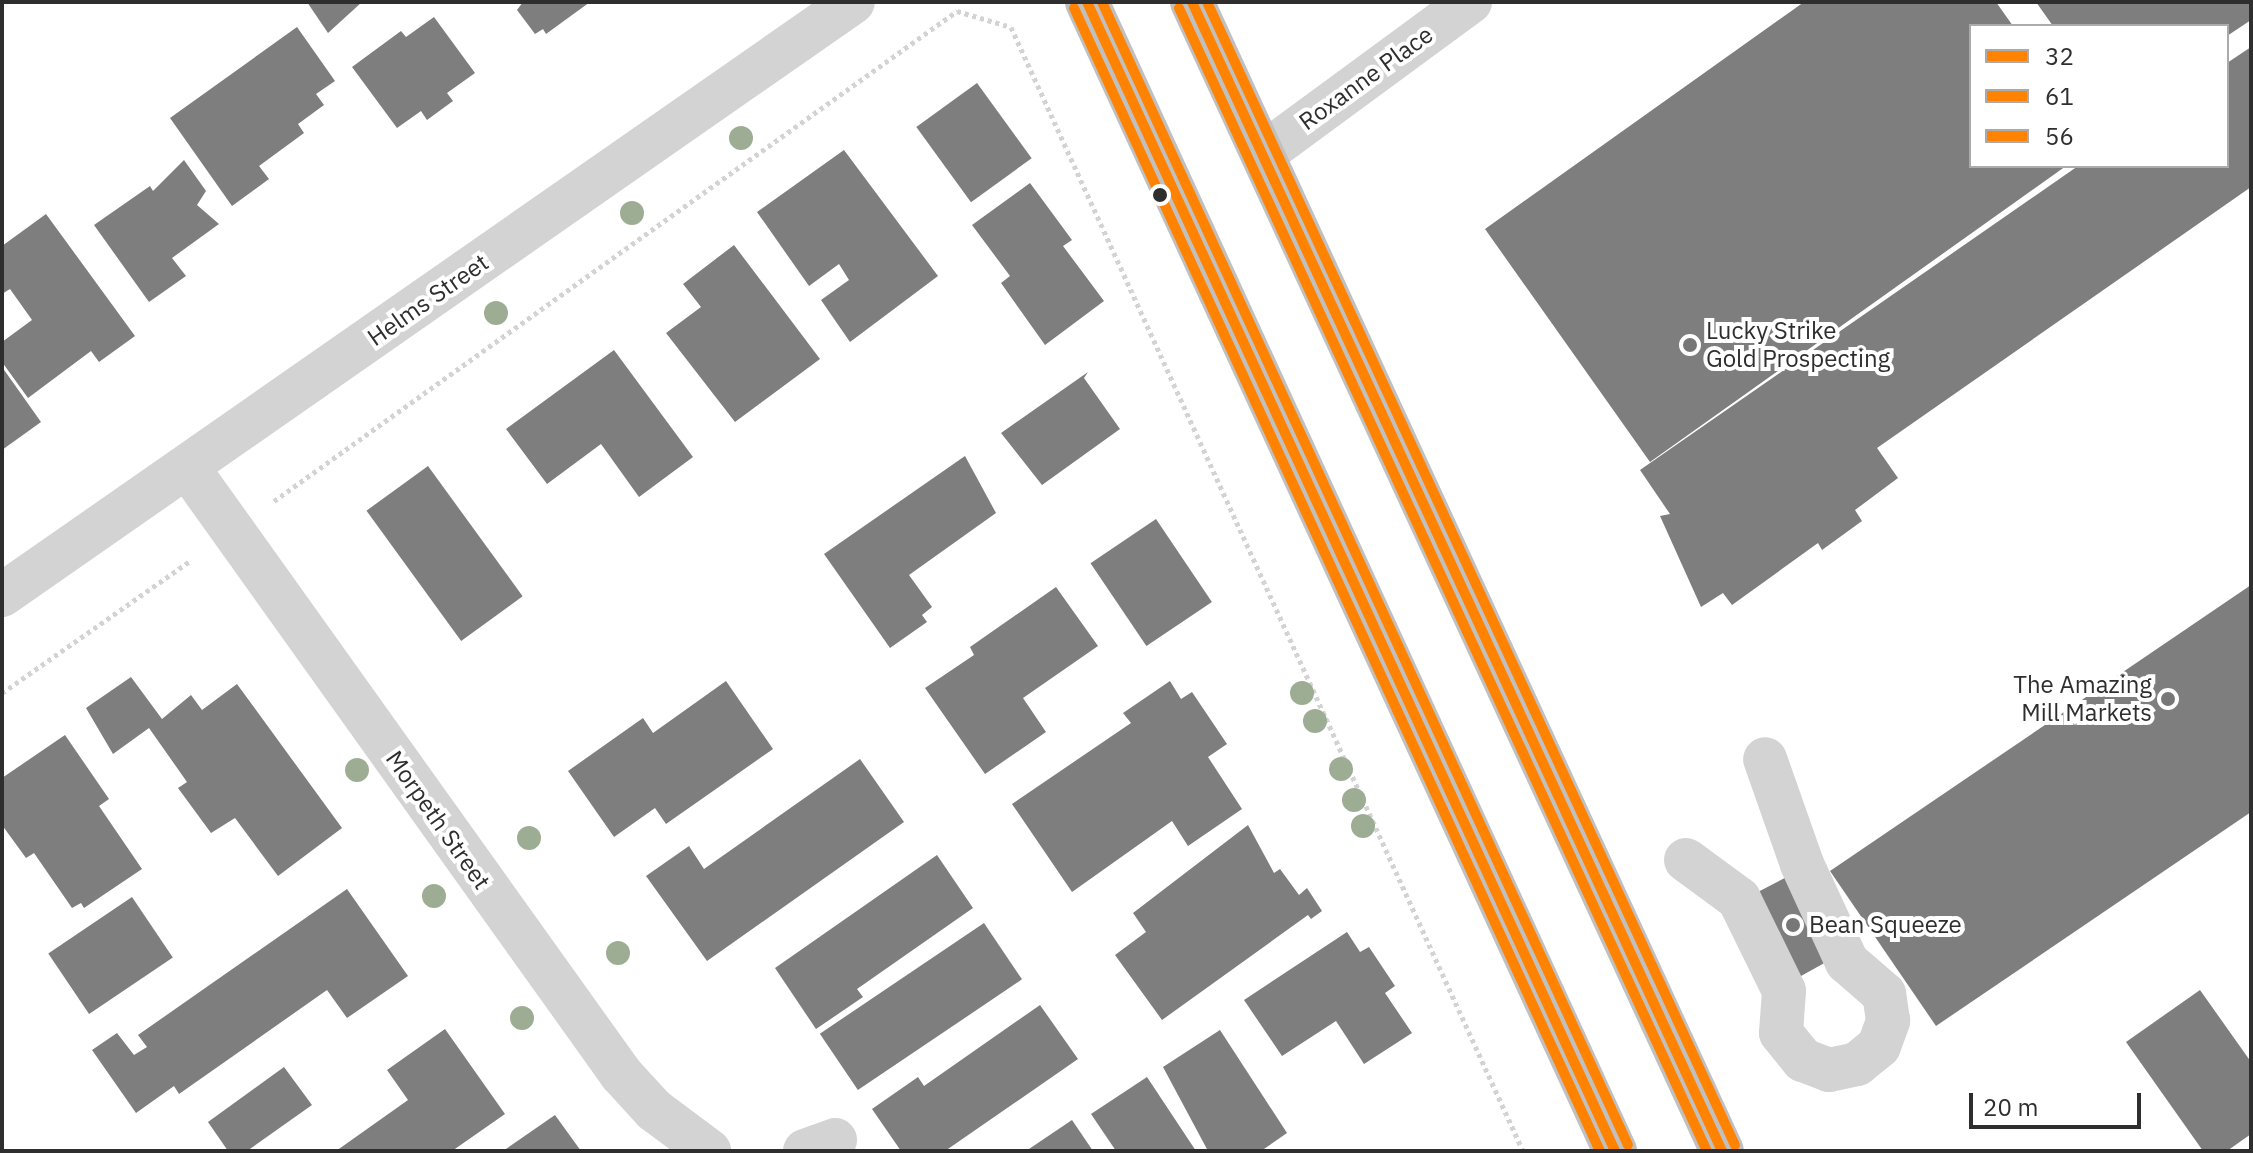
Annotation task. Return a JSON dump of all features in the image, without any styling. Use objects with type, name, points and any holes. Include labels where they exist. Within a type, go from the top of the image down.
[{"type":"highway","points":[[1087,2],[1615,1151]]},
{"type":"highway","points":[[1200,5],[1263,154],[1722,1151]]},
{"type":"street","name":"Helms Street","points":[[2,595],[853,2]]},
{"type":"street","name":"Roxanne Place","points":[[1263,154],[1470,2]]},
{"type":"street","name":"Morpeth Street","points":[[188,468],[621,1074],[654,1110],[709,1151]]},
{"type":"street","points":[[1686,860],[1739,899],[1784,991],[1781,1033],[1803,1060],[1829,1070],[1857,1064],[1879,1046],[1888,1021],[1884,994],[1847,962],[1802,864],[1765,759]]},
{"type":"path","points":[[2,693],[957,11],[1011,27],[1523,1151]]},
{"type":"building","points":[[307,2],[362,2],[328,33]]},
{"type":"building","points":[[523,2],[590,2],[546,34],[543,29],[535,34],[517,10]]},
{"type":"building","name":"Lucky Strike Gold Prospecting","points":[[1804,2],[1996,2],[2012,24],[1969,24],[1969,168],[2063,168],[1650,462],[1485,229]]},
{"type":"building","points":[[2036,2],[2251,2],[2251,20],[2229,35],[2229,24],[2052,24]]},
{"type":"building","points":[[434,17],[475,73],[447,93],[453,101],[427,120],[421,111],[397,128],[352,67],[401,31],[406,37]]},
{"type":"building","points":[[297,27],[335,81],[316,94],[324,105],[298,124],[304,133],[259,166],[269,179],[232,206],[170,118]]},
{"type":"building","points":[[2251,47],[2251,187],[1877,448],[1898,478],[1855,510],[1862,521],[1822,550],[1818,543],[1732,605],[1723,593],[1701,607],[1660,516],[1670,514],[1640,470],[2075,168],[2229,168],[2229,62]]},
{"type":"building","points":[[977,83],[1032,158],[971,202],[916,127]]},
{"type":"building","points":[[844,150],[938,276],[850,342],[821,300],[849,280],[839,264],[809,286],[757,212]]},
{"type":"building","points":[[184,160],[206,191],[197,205],[219,224],[172,258],[186,276],[149,302],[94,225],[150,186],[153,191]]},
{"type":"building","points":[[1030,183],[1072,240],[1063,246],[1104,301],[1045,345],[1001,283],[1010,276],[972,225]]},
{"type":"building","points":[[46,214],[135,336],[99,362],[91,351],[28,398],[2,362],[2,342],[32,320],[10,289],[2,294],[2,246]]},
{"type":"building","points":[[734,245],[820,359],[735,422],[666,333],[701,307],[683,284]]},
{"type":"building","points":[[614,350],[693,457],[639,497],[601,444],[547,484],[506,429]]},
{"type":"building","points":[[2,367],[41,422],[2,450]]},
{"type":"building","points":[[1088,372],[1084,378],[1120,429],[1042,485],[1001,433]]},
{"type":"building","points":[[965,456],[996,513],[909,575],[932,607],[922,615],[927,622],[890,648],[824,554]]},
{"type":"building","points":[[428,466],[523,596],[461,641],[367,511]]},
{"type":"building","points":[[1156,519],[1212,602],[1146,646],[1091,563]]},
{"type":"building","name":"The Amazing Mill Markets","points":[[2251,585],[2251,812],[1936,1026],[1830,871]]},
{"type":"building","points":[[1056,587],[1098,646],[1023,698],[1046,732],[985,774],[925,688],[974,655],[970,647]]},
{"type":"building","points":[[131,677],[162,719],[191,695],[202,710],[237,684],[342,828],[278,876],[235,818],[211,833],[178,788],[187,782],[149,728],[113,754],[86,708]]},
{"type":"building","points":[[726,681],[773,749],[666,824],[655,808],[614,837],[568,771],[643,718],[653,733]]},
{"type":"building","points":[[1170,681],[1181,699],[1192,692],[1227,744],[1208,757],[1242,809],[1188,846],[1172,821],[1072,892],[1012,804],[1131,723],[1123,713]]},
{"type":"building","points":[[65,735],[109,799],[99,806],[142,869],[84,908],[81,903],[72,908],[34,853],[26,858],[2,825],[2,778]]},
{"type":"building","points":[[860,759],[904,822],[707,961],[646,876],[689,846],[704,869]]},
{"type":"building","points":[[1248,825],[1274,873],[1280,869],[1299,895],[1307,888],[1322,911],[1311,919],[1308,915],[1162,1020],[1115,955],[1146,932],[1133,913]]},
{"type":"building","points":[[937,855],[973,908],[857,989],[863,997],[816,1029],[775,968]]},
{"type":"building","name":"Bean Squeeze","points":[[1796,872],[1837,956],[1783,986],[1754,894]]},
{"type":"building","points":[[347,889],[408,976],[347,1018],[327,990],[179,1094],[174,1086],[136,1113],[92,1050],[117,1033],[134,1055],[147,1047],[138,1035]]},
{"type":"building","points":[[132,897],[173,958],[89,1014],[48,953]]},
{"type":"building","points":[[984,923],[1022,979],[858,1090],[820,1034]]},
{"type":"building","points":[[1347,932],[1360,952],[1369,947],[1395,986],[1385,993],[1412,1033],[1364,1064],[1336,1021],[1282,1056],[1244,1000]]},
{"type":"building","points":[[2200,990],[2251,1062],[2251,1134],[2227,1151],[2203,1151],[2126,1042]]},
{"type":"building","points":[[1040,1005],[1078,1059],[945,1151],[901,1151],[872,1109],[918,1077],[924,1086]]},
{"type":"building","points":[[445,1029],[505,1114],[452,1151],[336,1151],[408,1100],[387,1070]]},
{"type":"building","points":[[1220,1030],[1287,1133],[1261,1151],[1208,1151],[1163,1067]]},
{"type":"building","points":[[284,1067],[312,1105],[247,1151],[228,1151],[208,1122]]},
{"type":"building","points":[[1147,1077],[1196,1151],[1116,1151],[1091,1114]]},
{"type":"building","points":[[555,1115],[581,1151],[503,1151]]},
{"type":"building","points":[[1072,1120],[1093,1151],[1026,1151]]},
{"type":"transit line","name":"32","points":[[1087,2],[1615,1151]]},
{"type":"transit line","name":"56","points":[[1102,2],[1628,1145]]},
{"type":"transit line","name":"32","points":[[1192,2],[1722,1151]]},
{"type":"transit line","name":"56","points":[[1207,2],[1735,1145]]},
{"type":"transit line","name":"61","points":[[1074,8],[1600,1151]]},
{"type":"transit line","name":"61","points":[[1179,8],[1707,1151]]},
{"type":"place","name":"Lucky Strike Gold Prospecting","points":[[1690,345]]},
{"type":"place","name":"The Amazing Mill Markets","points":[[2168,699]]},
{"type":"place","name":"Bean Squeeze","points":[[1793,925]]}]
